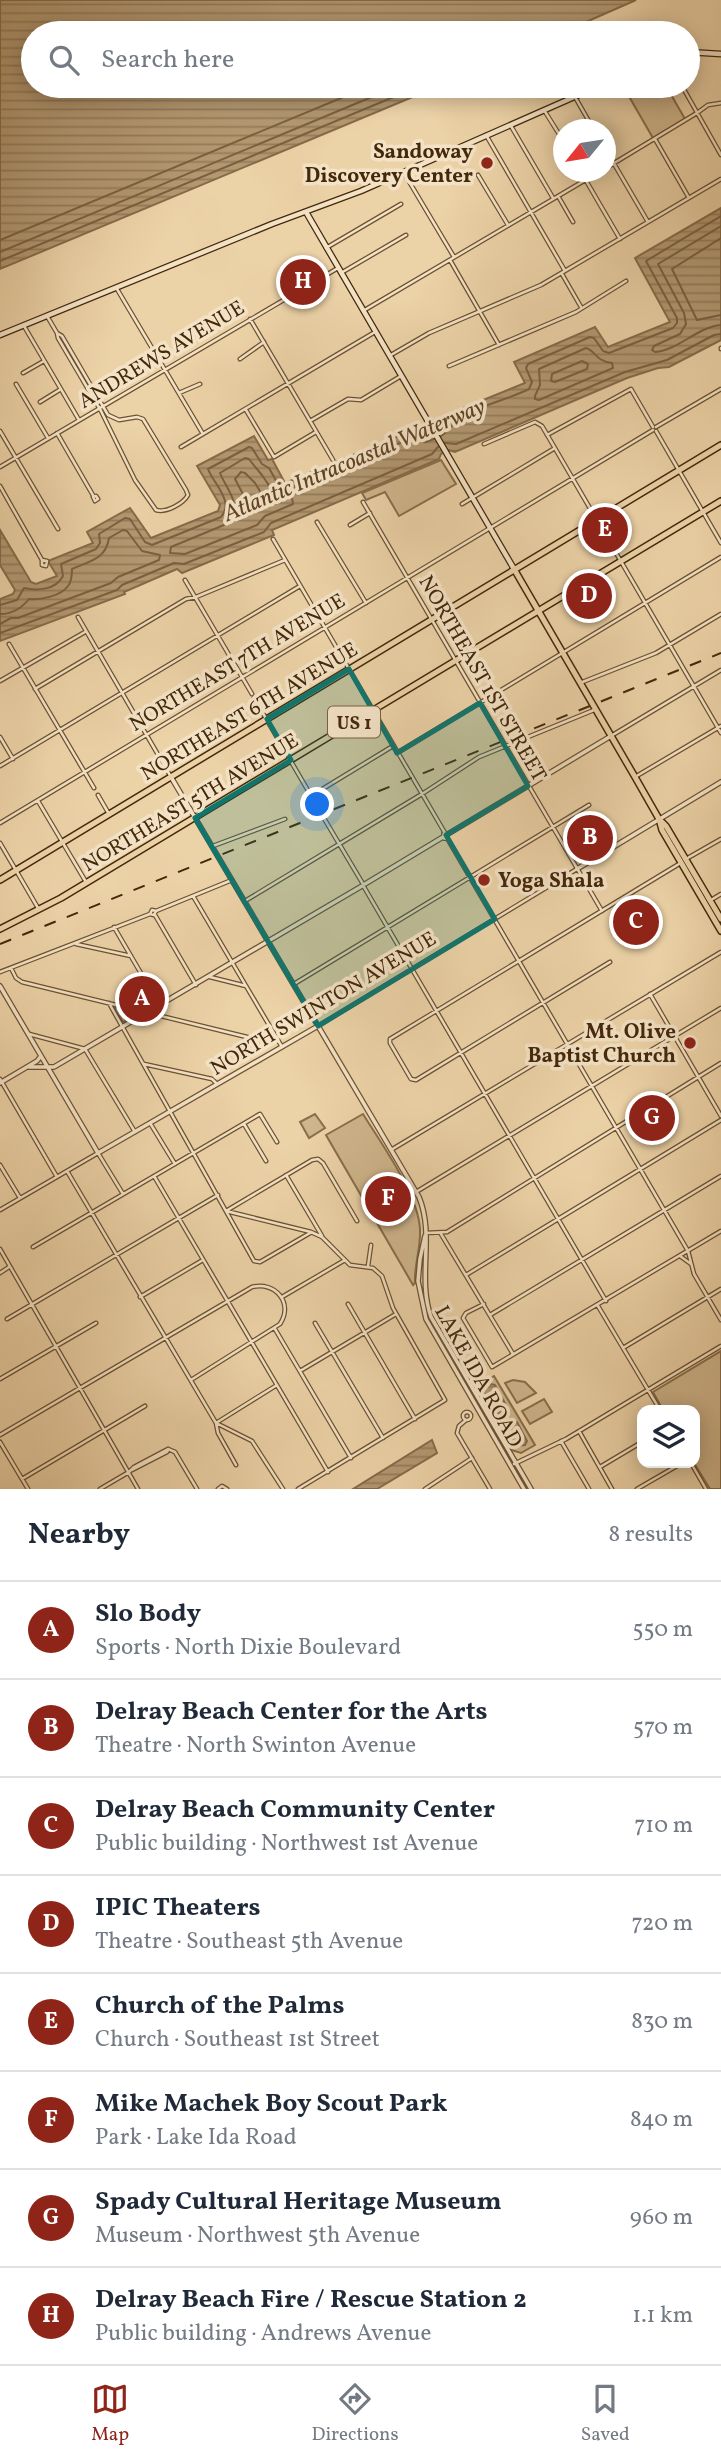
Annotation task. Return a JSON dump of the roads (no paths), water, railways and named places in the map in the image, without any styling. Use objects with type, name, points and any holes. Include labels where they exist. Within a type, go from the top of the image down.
[{"type":"main road","points":[[700,53],[721,54]]},
{"type":"main road","points":[[0,335],[403,172],[571,98]]},
{"type":"main road","points":[[306,212],[596,709],[659,819],[662,830],[677,855],[686,862]]},
{"type":"main road","name":"US 1","points":[[514,569],[721,445]]},
{"type":"main road","name":"US 1","points":[[538,611],[721,500]]},
{"type":"main road","name":"NORTHEAST 6TH AVENUE","points":[[0,880],[514,569]]},
{"type":"main road","name":"NORTHEAST 5TH AVENUE","points":[[0,929],[40,911],[538,611]]},
{"type":"main road","points":[[659,819],[666,825],[721,931]]},
{"type":"main road","points":[[708,902],[721,919]]},
{"type":"street","points":[[576,98],[588,119]]},
{"type":"street","points":[[689,98],[721,155]]},
{"type":"street","points":[[616,161],[708,105],[721,103]]},
{"type":"street","points":[[544,110],[553,124]]},
{"type":"street","points":[[510,125],[553,198]]},
{"type":"street","points":[[486,135],[581,307]]},
{"type":"street","points":[[654,139],[689,198]]},
{"type":"street","points":[[616,168],[648,222]]},
{"type":"street","points":[[403,172],[499,345]]},
{"type":"street","points":[[478,175],[508,225]]},
{"type":"street","points":[[389,356],[429,333],[536,288],[721,179]]},
{"type":"street","points":[[363,311],[582,182]]},
{"type":"street","points":[[586,182],[620,239]]},
{"type":"street","points":[[558,196],[573,222]]},
{"type":"street","points":[[326,248],[401,204]]},
{"type":"street","name":"ANDREWS AVENUE","points":[[0,467],[250,319],[406,235]]},
{"type":"street","points":[[449,366],[576,312],[626,281]]},
{"type":"street","points":[[117,288],[203,434]]},
{"type":"street","points":[[47,316],[101,407],[128,466],[156,510],[167,510],[185,500],[187,490],[145,421],[137,417],[119,420],[108,415],[101,407]]},
{"type":"street","points":[[250,319],[333,460]]},
{"type":"street","points":[[24,326],[79,420]]},
{"type":"street","points":[[181,447],[375,332]]},
{"type":"street","points":[[240,359],[264,342]]},
{"type":"street","points":[[23,373],[44,361]]},
{"type":"street","points":[[310,421],[348,399],[361,400],[401,376]]},
{"type":"street","points":[[16,384],[48,438]]},
{"type":"street","points":[[179,393],[200,384]]},
{"type":"street","points":[[547,435],[631,389],[721,543]]},
{"type":"street","name":"NORTHEAST 7TH AVENUE","points":[[0,823],[721,389]]},
{"type":"street","points":[[40,402],[61,390]]},
{"type":"street","points":[[245,409],[274,457],[316,432]]},
{"type":"street","points":[[111,430],[119,420]]},
{"type":"street","points":[[484,444],[535,422],[539,424],[721,733]]},
{"type":"street","points":[[0,431],[58,529]]},
{"type":"street","points":[[57,433],[94,497]]},
{"type":"street","points":[[462,504],[555,448]]},
{"type":"street","points":[[0,486],[42,561]]},
{"type":"street","name":"NORTHEAST 1ST STREET","points":[[363,502],[602,911]]},
{"type":"street","points":[[350,525],[370,513]]},
{"type":"street","points":[[317,522],[366,603]]},
{"type":"street","points":[[273,539],[688,1251],[694,1274],[721,1320]]},
{"type":"street","points":[[397,752],[721,557]]},
{"type":"street","points":[[36,689],[186,599],[285,560]]},
{"type":"street","points":[[186,580],[317,806]]},
{"type":"street","points":[[0,766],[300,586]]},
{"type":"street","points":[[580,683],[669,645],[721,614]]},
{"type":"street","points":[[78,618],[171,777]]},
{"type":"street","points":[[0,681],[86,632]]},
{"type":"street","points":[[9,644],[94,788]]},
{"type":"street","points":[[29,1067],[54,1067],[233,964],[721,670]]},
{"type":"street","points":[[245,901],[479,757],[596,709]]},
{"type":"street","points":[[635,777],[719,727]]},
{"type":"street","points":[[0,737],[13,759]]},
{"type":"street","points":[[311,796],[393,746]]},
{"type":"street","name":"LAKE IDA ROAD","points":[[171,777],[416,1192],[424,1215],[425,1233],[419,1259],[418,1281],[424,1312],[461,1382],[531,1489]]},
{"type":"street","name":"NORTH SWINTON AVENUE","points":[[0,1210],[318,1026],[721,782]]},
{"type":"street","points":[[98,795],[109,814]]},
{"type":"street","points":[[38,800],[86,883]]},
{"type":"street","points":[[294,984],[589,805]]},
{"type":"street","points":[[213,846],[285,819]]},
{"type":"street","points":[[325,820],[606,1301]]},
{"type":"street","points":[[610,962],[414,1080],[390,1043],[390,1039],[437,1010],[721,839]]},
{"type":"street","points":[[0,843],[40,911]]},
{"type":"street","points":[[0,972],[232,880]]},
{"type":"street","points":[[708,902],[721,894]]},
{"type":"street","points":[[193,896],[282,1047]]},
{"type":"street","points":[[154,913],[196,985]]},
{"type":"street","points":[[114,927],[160,1006]]},
{"type":"street","points":[[74,943],[131,956]]},
{"type":"street","points":[[391,1150],[721,952]]},
{"type":"street","points":[[11,968],[16,978],[22,982],[251,1038],[257,1043]]},
{"type":"street","points":[[210,977],[246,986]]},
{"type":"street","points":[[0,986],[123,1194]]},
{"type":"street","points":[[650,994],[721,1115]]},
{"type":"street","points":[[109,1003],[257,1263],[311,1232]]},
{"type":"street","points":[[416,1192],[721,1008]]},
{"type":"street","points":[[28,1034],[85,1049],[135,1132]]},
{"type":"street","points":[[41,1056],[29,1067],[1,1082],[57,1177]]},
{"type":"street","points":[[425,1233],[441,1234],[721,1063]]},
{"type":"street","points":[[144,1064],[212,1079],[217,1084]]},
{"type":"street","points":[[33,1247],[260,1114],[277,1142]]},
{"type":"street","points":[[466,1275],[721,1121]]},
{"type":"street","points":[[150,1123],[175,1164]]},
{"type":"street","points":[[244,1124],[266,1161]]},
{"type":"street","points":[[226,1211],[318,1159],[323,1163],[357,1221]]},
{"type":"street","points":[[0,1164],[20,1198]]},
{"type":"street","points":[[67,1171],[216,1423],[218,1433],[236,1465]]},
{"type":"street","points":[[286,1175],[322,1237],[354,1267],[368,1267],[382,1276],[397,1314],[446,1399],[298,1489]]},
{"type":"street","points":[[154,1176],[328,1472]]},
{"type":"street","points":[[490,1315],[721,1176]]},
{"type":"street","points":[[6,1319],[218,1195]]},
{"type":"street","points":[[226,1211],[322,1237]]},
{"type":"street","points":[[484,1304],[466,1313],[463,1318],[492,1367],[721,1231]]},
{"type":"street","points":[[441,1234],[513,1355]]},
{"type":"street","points":[[368,1267],[371,1245]]},
{"type":"street","points":[[0,1249],[131,1471],[138,1489]]},
{"type":"street","points":[[680,1256],[691,1264]]},
{"type":"street","points":[[140,1297],[203,1260]]},
{"type":"street","points":[[282,1297],[345,1260]]},
{"type":"street","points":[[0,1273],[10,1267]]},
{"type":"street","points":[[0,1435],[252,1287],[261,1285],[273,1289],[282,1297],[285,1315],[275,1329],[191,1380]]},
{"type":"street","points":[[623,1348],[721,1289]]},
{"type":"street","points":[[348,1304],[416,1419]]},
{"type":"street","points":[[598,1306],[657,1405]]},
{"type":"street","points":[[300,1371],[397,1314]]},
{"type":"street","points":[[0,1379],[96,1323]]},
{"type":"street","points":[[315,1323],[383,1438]]},
{"type":"street","points":[[275,1329],[351,1458]]},
{"type":"street","name":"LAKE IDA ROAD","points":[[436,1333],[470,1386],[514,1465],[524,1489]]},
{"type":"street","points":[[514,1465],[579,1431],[721,1346]]},
{"type":"street","points":[[461,1382],[470,1386]]},
{"type":"street","points":[[216,1423],[277,1385]]},
{"type":"street","points":[[22,1479],[145,1406]]},
{"type":"street","points":[[466,1420],[459,1426],[457,1433],[490,1489]]},
{"type":"street","points":[[216,1423],[251,1441],[283,1489]]},
{"type":"street","points":[[579,1431],[612,1489]]},
{"type":"street","points":[[561,1441],[589,1489]]},
{"type":"street","points":[[0,1442],[28,1489]]},
{"type":"street","points":[[599,1468],[637,1446]]},
{"type":"street","points":[[100,1489],[168,1450],[175,1452],[197,1489]]},
{"type":"street","points":[[425,1489],[472,1458]]},
{"type":"street","points":[[637,1489],[673,1468]]},
{"type":"street","points":[[694,1468],[706,1489]]},
{"type":"street","points":[[218,1489],[224,1486],[227,1489]]},
{"type":"water","points":[[0,0],[636,0],[588,21],[21,21],[21,98],[410,98],[0,269]]},
{"type":"water","name":"Atlantic Intracoastal Waterway","points":[[721,208],[721,340],[669,367],[627,378],[455,452],[448,450],[441,454],[439,459],[272,530],[274,535],[182,573],[177,569],[124,592],[125,594],[0,641],[0,599],[13,594],[15,590],[0,565],[0,530],[31,582],[36,584],[57,576],[48,561],[93,543],[87,532],[130,508],[151,538],[218,511],[220,505],[197,466],[254,436],[268,460],[272,459],[285,483],[404,434],[426,435],[442,427],[442,422],[461,409],[525,383],[514,362],[595,327],[608,347],[670,322],[635,258]]},
{"type":"water","points":[[495,1385],[507,1407],[502,1415],[503,1421],[508,1425],[517,1422],[527,1441],[525,1445],[516,1446],[510,1441],[483,1394],[484,1387]]},
{"type":"water","points":[[432,1440],[437,1453],[377,1489],[353,1489]]},
{"type":"railway","points":[[0,944],[721,653]]},
{"type":"place","name":"Sandoway Discovery Center","points":[[487,163]]},
{"type":"place","name":"Delray Beach Fire / Rescue Station 2","points":[[303,282]]},
{"type":"place","name":"Church of the Palms","points":[[605,530]]},
{"type":"place","name":"IPIC Theaters","points":[[589,596]]},
{"type":"place","name":"Delray Beach Center for the Arts","points":[[590,838]]},
{"type":"place","name":"Yoga Shala","points":[[484,880]]},
{"type":"place","name":"Delray Beach Community Center","points":[[636,922]]},
{"type":"place","name":"Slo Body","points":[[142,999]]},
{"type":"place","name":"Mt. Olive Baptist Church","points":[[690,1043]]},
{"type":"place","name":"Spady Cultural Heritage Museum","points":[[652,1118]]},
{"type":"place","name":"Mike Machek Boy Scout Park","points":[[388,1199]]}]
